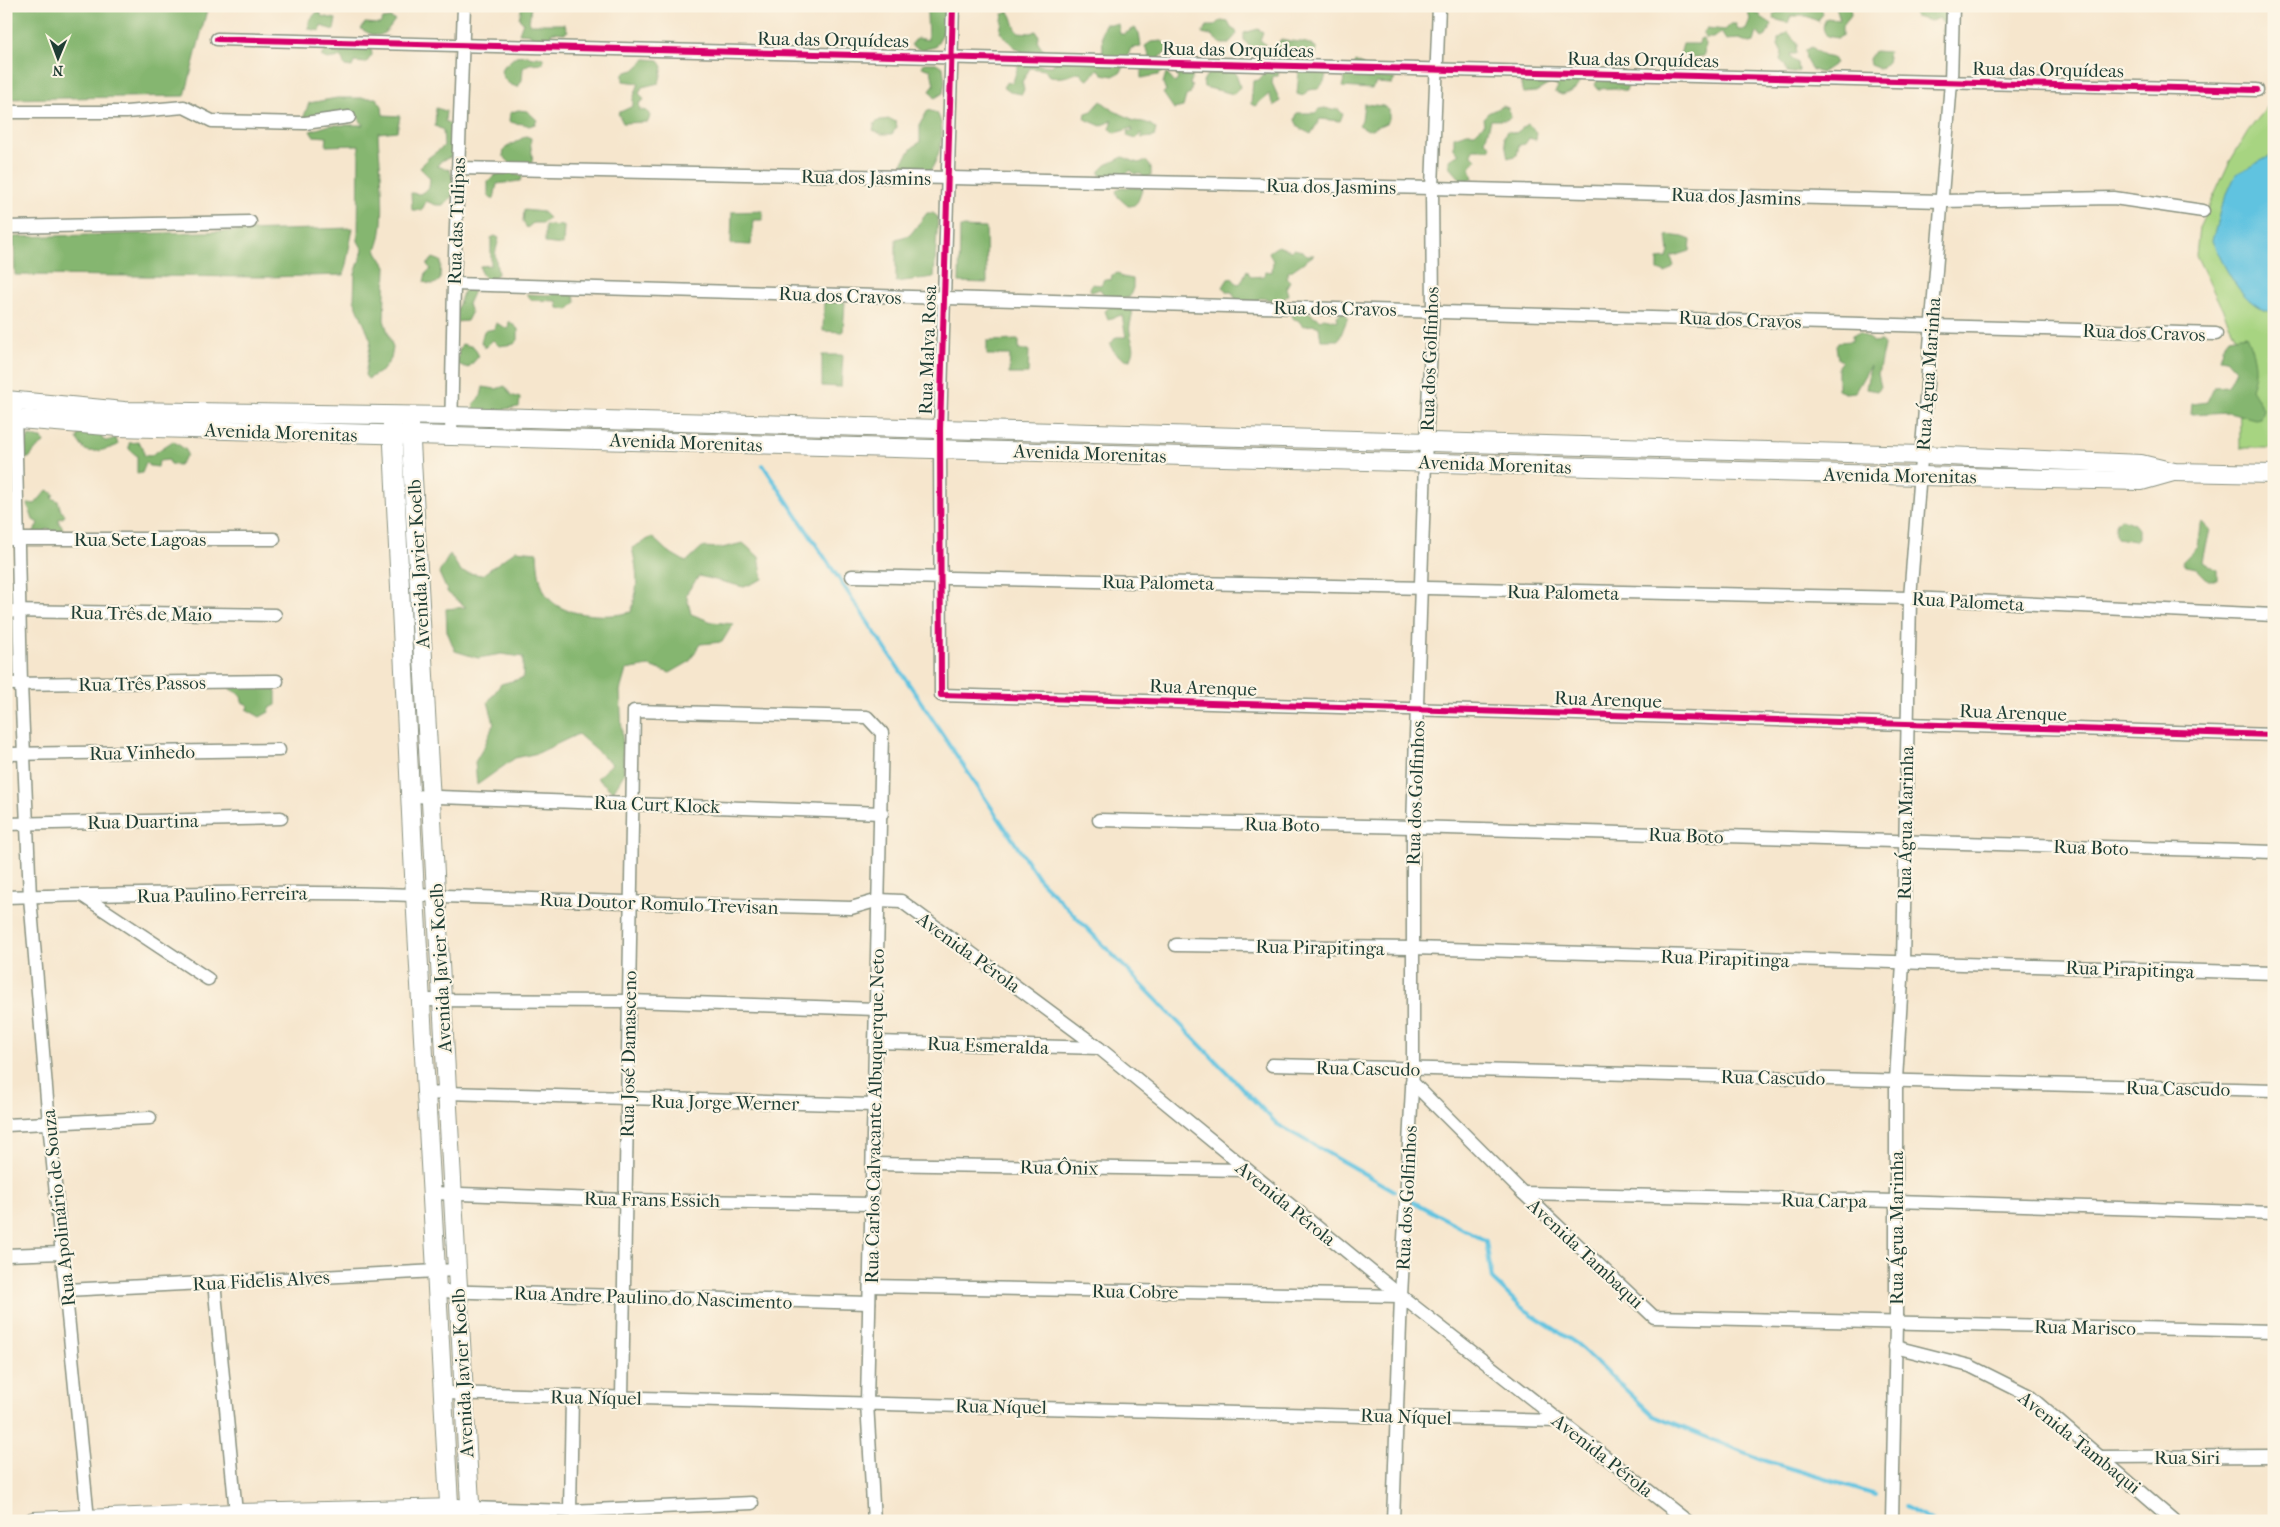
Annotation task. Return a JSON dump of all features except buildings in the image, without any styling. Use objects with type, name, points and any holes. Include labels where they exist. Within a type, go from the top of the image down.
[{"type":"main road","name":"Avenida Morenitas","points":[[10,401],[124,411],[451,416],[1922,455],[2141,464],[2174,472],[2274,474]]},
{"type":"main road","name":"Avenida Javier Koelb","points":[[401,416],[392,435],[415,895],[450,1515]]},
{"type":"main road","name":"Avenida Javier Koelb","points":[[401,416],[410,435],[438,896],[446,1093],[470,1514]]},
{"type":"main road","name":"Avenida Morenitas","points":[[10,419],[118,427],[1921,476],[2142,481],[2174,472]]},
{"type":"main road","points":[[45,1520],[236,1513],[470,1514]]},
{"type":"street","name":"Rua das Tulipas","points":[[451,436],[454,284],[464,6]]},
{"type":"street","name":"Rua Malva Rosa","points":[[941,695],[940,430],[953,6]]},
{"type":"street","name":"Rua dos Golfinhos","points":[[1393,1521],[1401,1296],[1413,1068],[1413,826],[1425,462],[1433,310],[1432,188],[1435,69],[1440,6]]},
{"type":"street","name":"Rua Água Marinha","points":[[1892,1521],[1896,1323],[1896,1080],[1903,963],[1910,598],[1951,82],[1953,6]]},
{"type":"street","name":"Rua das Orquídeas","points":[[217,39],[2258,90]]},
{"type":"street","points":[[6,112],[126,112],[184,107],[212,120],[305,124],[348,117]]},
{"type":"street","name":"Rua dos Jasmins","points":[[459,168],[1432,188],[1942,201],[2114,198],[2203,211]]},
{"type":"street","points":[[6,227],[250,222]]},
{"type":"street","name":"Rua dos Cravos","points":[[454,284],[1164,305],[1433,310],[1932,324],[2216,334]]},
{"type":"street","name":"Rua Apolinário de Souza","points":[[10,401],[12,539],[20,611],[21,684],[30,897],[61,1253],[88,1519]]},
{"type":"street","name":"Rua Sete Lagoas","points":[[12,539],[274,539]]},
{"type":"street","name":"Rua Palometa","points":[[852,576],[942,576],[1421,589],[1910,598],[2274,615]]},
{"type":"street","name":"Rua Três de Maio","points":[[6,611],[275,615]]},
{"type":"street","name":"Rua Três Passos","points":[[6,684],[277,681]]},
{"type":"street","name":"Rua Arenque","points":[[941,695],[2274,735]]},
{"type":"street","name":"Rua Carlos Calvacante Albuquerque Neto","points":[[634,711],[867,717],[882,733],[882,813],[867,1403],[874,1521]]},
{"type":"street","name":"Rua José Damasceno","points":[[622,1398],[634,711]]},
{"type":"street","name":"Rua Vinhedo","points":[[6,754],[279,750]]},
{"type":"street","name":"Rua Curt Klock","points":[[410,796],[882,813]]},
{"type":"street","name":"Rua Duartina","points":[[6,824],[281,818]]},
{"type":"street","name":"Rua Boto","points":[[1099,820],[1413,826],[2274,852]]},
{"type":"street","name":"Rua Paulino Ferreira","points":[[6,897],[285,893],[438,896]]},
{"type":"street","points":[[83,896],[208,979]]},
{"type":"street","name":"Rua Doutor Romulo Trevisan","points":[[438,896],[851,908],[879,900]]},
{"type":"street","name":"Avenida Pérola","points":[[879,900],[901,902],[1100,1048],[1401,1296],[1687,1521]]},
{"type":"street","name":"Rua Pirapitinga","points":[[1176,945],[1412,948],[2274,973]]},
{"type":"street","points":[[421,1000],[629,1001],[876,1009]]},
{"type":"street","name":"Rua Esmeralda","points":[[876,1042],[1100,1048]]},
{"type":"street","name":"Rua Cascudo","points":[[1272,1065],[2274,1090]]},
{"type":"street","name":"Avenida Tambaqui","points":[[1412,1082],[1523,1193],[1654,1317],[1896,1323]]},
{"type":"street","name":"Rua Jorge Werner","points":[[426,1094],[874,1105]]},
{"type":"street","points":[[6,1125],[150,1118]]},
{"type":"street","name":"Rua Ônix","points":[[873,1164],[1246,1170]]},
{"type":"street","name":"Rua Frans Essich","points":[[432,1193],[625,1200],[872,1204]]},
{"type":"street","name":"Rua Carpa","points":[[1523,1193],[1896,1201],[2274,1213]]},
{"type":"street","points":[[6,1255],[61,1253]]},
{"type":"street","name":"Rua Fidelis Alves","points":[[66,1290],[456,1270]]},
{"type":"street","points":[[214,1282],[236,1513]]},
{"type":"street","name":"Rua Cobre","points":[[870,1286],[1401,1296]]},
{"type":"street","name":"Rua Andre Paulino do Nascimento","points":[[437,1291],[869,1303]]},
{"type":"street","name":"Rua Marisco","points":[[1896,1323],[2274,1331]]},
{"type":"street","name":"Avenida Tambaqui","points":[[1895,1347],[1970,1366],[2028,1395],[2174,1521]]},
{"type":"street","name":"Rua Níquel","points":[[443,1393],[1559,1421]]},
{"type":"street","points":[[570,1511],[572,1397]]},
{"type":"street","name":"Rua Siri","points":[[2101,1457],[2274,1456]]},
{"type":"street","points":[[470,1514],[752,1503]]},
{"type":"green space","points":[[6,6],[208,6],[185,96],[6,99]]},
{"type":"green space","points":[[522,6],[531,6],[529,24],[564,24],[568,31],[564,33],[552,32],[550,39],[540,42],[533,40],[530,34],[519,33],[523,22],[519,18]]},
{"type":"green space","points":[[929,6],[945,6],[947,26],[935,47],[921,50],[911,45],[917,38],[928,40],[927,14]]},
{"type":"green space","points":[[1746,6],[1767,6],[1755,9],[1756,14],[1760,14],[1761,17],[1772,24],[1766,36],[1762,38],[1757,32],[1754,42],[1750,43],[1739,39],[1726,40],[1721,32],[1713,38],[1706,38],[1703,34],[1707,28],[1725,30],[1731,24],[1736,24],[1738,30],[1746,30],[1750,19]]},
{"type":"green space","points":[[1786,6],[1802,6],[1804,11],[1818,7],[1821,8],[1823,14],[1818,20],[1820,22],[1806,16],[1791,16],[1788,23],[1774,19],[1773,15],[1777,12],[1784,12]]},
{"type":"green space","points":[[1836,6],[1850,6],[1851,15],[1842,26],[1842,36],[1837,38],[1827,36],[1823,27],[1827,18],[1840,20]]},
{"type":"green space","points":[[1913,6],[1952,6],[1945,16],[1949,22],[1946,34],[1941,31],[1944,25],[1939,18],[1931,21],[1915,17]]},
{"type":"green space","points":[[317,12],[321,13],[321,16],[336,19],[334,30],[321,26],[320,31],[309,29],[309,21]]},
{"type":"green space","points":[[1009,12],[1018,32],[1031,33],[1036,31],[1039,36],[1038,42],[1045,52],[1041,56],[1029,57],[1012,45],[1000,32],[1003,14]]},
{"type":"green space","points":[[390,18],[395,20],[385,33],[381,35],[373,35],[361,29],[365,23],[380,24],[383,19]]},
{"type":"green space","points":[[1221,21],[1228,22],[1237,34],[1228,44],[1221,44],[1211,35],[1202,34],[1207,26],[1213,26]]},
{"type":"green space","points":[[1105,24],[1118,24],[1120,34],[1135,28],[1139,33],[1141,47],[1131,48],[1121,72],[1113,76],[1103,74],[1098,69],[1088,80],[1080,72],[1057,77],[1048,75],[1045,70],[1030,68],[1022,82],[1024,89],[1022,94],[1010,92],[1003,87],[1006,83],[1013,82],[1019,63],[1052,66],[1055,62],[1100,55],[1103,51],[1102,31]]},
{"type":"green space","points":[[1258,29],[1263,32],[1260,40],[1265,44],[1265,47],[1258,53],[1253,51],[1244,40],[1244,33]]},
{"type":"green space","points":[[1788,32],[1797,44],[1796,54],[1790,54],[1792,59],[1798,63],[1799,71],[1794,73],[1787,72],[1785,65],[1780,60],[1782,53],[1778,45],[1778,39]]},
{"type":"green space","points":[[1703,38],[1705,44],[1704,56],[1691,58],[1680,55],[1683,44],[1699,44],[1700,39]]},
{"type":"green space","points":[[1281,40],[1311,44],[1317,50],[1306,60],[1295,62],[1280,61],[1274,54]]},
{"type":"green space","points":[[1162,41],[1170,48],[1160,58],[1162,65],[1167,69],[1158,75],[1141,78],[1141,72],[1150,57],[1145,46],[1151,42]]},
{"type":"green space","points":[[346,47],[371,47],[372,55],[366,63],[354,62],[352,67],[345,66],[341,57],[327,59],[321,56],[329,48],[340,54]]},
{"type":"green space","points":[[1812,47],[1823,56],[1833,58],[1836,63],[1821,73],[1811,69],[1806,60],[1805,50]]},
{"type":"green space","points":[[1874,51],[1889,52],[1887,62],[1880,69],[1870,65],[1869,59]]},
{"type":"green space","points":[[527,55],[531,58],[538,56],[543,58],[543,63],[529,64],[523,68],[522,80],[518,87],[511,85],[504,79],[501,69],[516,56]]},
{"type":"green space","points":[[646,59],[659,60],[663,67],[659,83],[642,87],[639,93],[644,100],[639,103],[640,110],[647,111],[650,116],[648,122],[623,123],[618,113],[633,106],[633,99],[639,83],[623,81],[623,73],[634,70]]},
{"type":"green space","points":[[1355,61],[1363,65],[1366,75],[1395,79],[1392,84],[1376,83],[1372,89],[1342,87],[1346,72],[1351,73]]},
{"type":"green space","points":[[924,63],[936,63],[943,67],[945,82],[943,93],[935,98],[930,91],[934,85],[931,70],[922,67]]},
{"type":"green space","points":[[1223,67],[1236,73],[1240,87],[1234,94],[1204,87],[1203,81],[1210,70]]},
{"type":"green space","points":[[1266,71],[1279,71],[1278,76],[1273,76],[1272,83],[1280,101],[1274,106],[1269,94],[1255,106],[1251,104],[1253,81],[1259,80]]},
{"type":"green space","points":[[1299,71],[1322,71],[1326,75],[1324,82],[1318,89],[1308,90],[1303,96],[1297,94]]},
{"type":"green space","points":[[1166,73],[1175,83],[1178,79],[1176,73],[1193,76],[1190,84],[1192,86],[1190,94],[1186,96],[1183,107],[1174,109],[1163,93],[1166,91],[1163,83]]},
{"type":"green space","points":[[1527,75],[1557,76],[1559,80],[1568,81],[1581,77],[1575,89],[1562,95],[1555,92],[1558,87],[1551,83],[1536,92],[1524,93],[1521,80]]},
{"type":"green space","points":[[1608,76],[1615,82],[1629,82],[1626,91],[1615,88],[1598,89],[1595,85],[1598,79]]},
{"type":"green space","points":[[337,98],[376,98],[382,106],[383,115],[400,116],[397,131],[378,133],[383,209],[380,238],[376,250],[386,266],[384,320],[393,348],[391,359],[383,370],[368,379],[365,375],[371,341],[354,299],[355,274],[363,250],[358,241],[359,145],[326,146],[327,137],[313,136],[310,131],[330,125],[363,125],[355,112],[303,119],[309,103]]},
{"type":"green space","points":[[2274,99],[2274,448],[2240,448],[2239,344],[2196,255],[2199,228],[2229,163],[2248,131]]},
{"type":"green space","points":[[1101,101],[1132,121],[1145,122],[1153,126],[1156,129],[1154,137],[1142,138],[1141,133],[1136,139],[1127,136],[1128,131],[1133,131],[1132,128],[1115,133],[1110,129],[1113,120],[1101,126],[1085,119],[1086,113],[1092,111]]},
{"type":"green space","points":[[1364,104],[1383,106],[1389,110],[1389,119],[1385,124],[1368,130],[1359,125],[1362,120]]},
{"type":"green space","points":[[1503,106],[1508,108],[1511,117],[1506,120],[1491,120],[1485,141],[1491,146],[1489,149],[1474,149],[1472,151],[1472,155],[1476,159],[1470,167],[1473,179],[1463,182],[1449,166],[1449,160],[1459,153],[1454,149],[1454,137],[1475,133],[1484,124],[1483,118],[1488,113]]},
{"type":"green space","points":[[436,108],[446,111],[445,121],[456,128],[458,138],[451,157],[441,161],[437,166],[450,170],[455,189],[444,205],[436,205],[426,201],[422,210],[412,210],[411,193],[420,194],[429,188],[430,178],[420,168],[428,158],[444,146],[443,130],[435,126]]},
{"type":"green space","points":[[1319,109],[1338,109],[1343,114],[1340,121],[1320,119],[1311,134],[1299,128],[1295,120],[1297,113],[1315,113]]},
{"type":"green space","points":[[518,110],[527,111],[537,120],[535,124],[529,126],[509,121],[510,113]]},
{"type":"green space","points":[[928,110],[937,113],[942,127],[939,151],[930,171],[912,168],[902,163],[912,148],[920,142],[920,124]]},
{"type":"green space","points":[[890,119],[896,122],[897,127],[892,134],[881,134],[873,130],[875,123],[880,120]]},
{"type":"green space","points":[[1528,124],[1537,132],[1536,140],[1529,138],[1525,144],[1519,145],[1517,155],[1508,158],[1504,137],[1507,131],[1516,133]]},
{"type":"green space","points":[[526,136],[531,138],[531,165],[511,164],[503,156],[504,149]]},
{"type":"green space","points":[[1123,157],[1138,163],[1146,161],[1151,167],[1151,175],[1145,179],[1141,174],[1134,174],[1131,170],[1117,177],[1100,176],[1100,171],[1106,165]]},
{"type":"green space","points":[[513,173],[523,176],[520,181],[497,184],[494,199],[488,196],[488,182],[495,175]]},
{"type":"green space","points":[[1121,187],[1143,188],[1137,203],[1128,206],[1118,197],[1116,191]]},
{"type":"green space","points":[[524,210],[543,212],[549,218],[543,223],[533,223],[527,228],[523,222]]},
{"type":"green space","points":[[763,211],[762,220],[753,220],[751,245],[731,244],[732,212]]},
{"type":"green space","points":[[927,213],[933,213],[938,217],[934,277],[896,282],[896,239],[910,235]]},
{"type":"green space","points":[[545,225],[564,226],[563,245],[545,243]]},
{"type":"green space","points":[[960,227],[986,228],[987,283],[959,282]]},
{"type":"green space","points":[[353,228],[344,275],[267,277],[15,275],[14,237]]},
{"type":"green space","points":[[1667,235],[1691,240],[1690,251],[1671,257],[1674,266],[1666,273],[1658,270],[1658,259],[1667,258],[1669,252]]},
{"type":"green space","points":[[495,236],[499,238],[495,254],[498,274],[492,279],[486,279],[481,273],[480,266],[491,265],[491,238]]},
{"type":"green space","points":[[1278,246],[1291,251],[1294,249],[1302,251],[1307,255],[1314,255],[1288,272],[1286,278],[1290,281],[1286,288],[1288,294],[1286,298],[1276,301],[1260,298],[1255,302],[1236,300],[1232,292],[1227,292],[1223,287],[1228,279],[1232,278],[1237,284],[1241,283],[1247,270],[1251,277],[1264,276],[1265,271],[1272,272],[1273,261],[1269,252]]},
{"type":"green space","points":[[433,258],[441,261],[440,280],[435,284],[431,284],[424,282],[426,273],[431,269],[427,265]]},
{"type":"green space","points":[[1118,273],[1122,277],[1133,279],[1133,288],[1129,298],[1106,298],[1100,289],[1092,292],[1090,290],[1091,284],[1101,285],[1104,279],[1111,280],[1112,275]]},
{"type":"green space","points":[[465,287],[474,291],[468,304],[471,313],[467,321],[455,322],[455,315]]},
{"type":"green space","points":[[555,289],[573,292],[576,302],[568,310],[558,308],[557,301],[532,300],[526,294],[551,295]]},
{"type":"green space","points":[[824,302],[845,302],[843,332],[823,331]]},
{"type":"green space","points":[[1111,306],[1132,309],[1130,329],[1134,351],[1130,360],[1118,355],[1110,345],[1116,337],[1126,337],[1122,315],[1108,319],[1105,311]]},
{"type":"green space","points":[[1296,311],[1308,312],[1320,320],[1324,318],[1338,321],[1337,316],[1343,312],[1348,317],[1339,340],[1321,340],[1319,327],[1314,325],[1303,326],[1291,316]]},
{"type":"green space","points":[[509,321],[518,329],[518,340],[514,344],[499,346],[493,340],[485,348],[481,342],[484,331],[494,329],[496,323],[508,329]]},
{"type":"green space","points":[[1860,332],[1873,342],[1881,341],[1884,345],[1878,374],[1881,387],[1877,391],[1866,389],[1870,366],[1855,392],[1845,393],[1838,390],[1838,366],[1842,361],[1838,359],[1836,346],[1838,342],[1852,341],[1852,336]]},
{"type":"green space","points":[[2246,335],[2255,368],[2251,389],[2263,409],[2260,418],[2255,419],[2229,412],[2191,414],[2192,404],[2207,402],[2214,387],[2228,386],[2236,370],[2226,359],[2220,358],[2222,347],[2229,338]]},
{"type":"green space","points":[[1019,340],[1019,350],[1029,350],[1028,374],[1009,374],[1010,355],[987,355],[987,341]]},
{"type":"green space","points":[[462,344],[474,347],[479,356],[468,368],[457,364]]},
{"type":"green space","points":[[822,355],[843,355],[841,387],[822,386]]},
{"type":"green space","points":[[505,386],[511,395],[520,398],[519,407],[476,413],[473,404],[481,396],[483,387],[496,389]]},
{"type":"green space","points":[[80,430],[102,432],[102,439],[106,441],[116,438],[118,445],[101,450],[87,451],[77,439]]},
{"type":"green space","points":[[29,436],[42,438],[44,443],[29,458],[24,458],[18,454],[18,443],[23,440],[26,442]]},
{"type":"green space","points":[[173,441],[186,450],[187,455],[179,465],[170,464],[169,460],[159,461],[158,467],[150,466],[146,463],[142,473],[137,474],[137,456],[129,449],[129,443],[138,442],[143,447],[144,455],[150,456]]},
{"type":"green space","points":[[47,490],[54,494],[52,498],[58,501],[61,511],[65,514],[64,517],[59,519],[59,524],[62,526],[63,531],[58,536],[52,530],[47,529],[44,532],[44,537],[33,534],[38,523],[33,520],[28,505],[29,503],[35,504]]},
{"type":"green space","points":[[2120,518],[2134,524],[2138,529],[2138,538],[2134,541],[2117,538],[2114,528]]},
{"type":"green space","points":[[2203,522],[2210,529],[2203,561],[2217,570],[2217,580],[2208,580],[2196,568],[2185,566],[2182,562],[2197,547],[2200,526]]},
{"type":"green space","points":[[652,537],[667,551],[686,562],[702,547],[722,548],[743,543],[759,557],[763,579],[744,587],[699,576],[686,594],[691,614],[712,622],[733,624],[722,642],[700,644],[689,662],[670,673],[649,666],[626,670],[620,691],[624,774],[613,792],[597,778],[612,764],[578,734],[538,753],[515,758],[477,785],[475,762],[485,745],[494,723],[488,702],[501,684],[523,678],[523,657],[501,654],[478,658],[455,651],[447,631],[446,609],[466,607],[448,593],[439,573],[450,554],[461,572],[482,575],[516,550],[537,552],[542,587],[552,602],[571,611],[591,615],[614,615],[631,612],[637,580],[632,548]]},
{"type":"green space","points":[[270,685],[276,692],[276,705],[260,717],[246,709],[249,708],[248,705],[242,702],[241,695],[230,689],[231,687]]},
{"type":"water","points":[[2274,154],[2274,313],[2262,309],[2243,294],[2212,241],[2221,207],[2236,174]]},
{"type":"waterway","points":[[763,465],[1039,879],[1277,1124],[1394,1191]]},
{"type":"waterway","points":[[1412,1201],[1486,1241],[1492,1279],[1521,1307],[1577,1344],[1654,1416],[1763,1460],[1876,1494]]},
{"type":"waterway","points":[[1904,1507],[1932,1521]]},
{"type":"cycle path","points":[[953,6],[940,429],[941,695],[2274,735]]},
{"type":"cycle path","points":[[217,39],[2257,90]]}]
